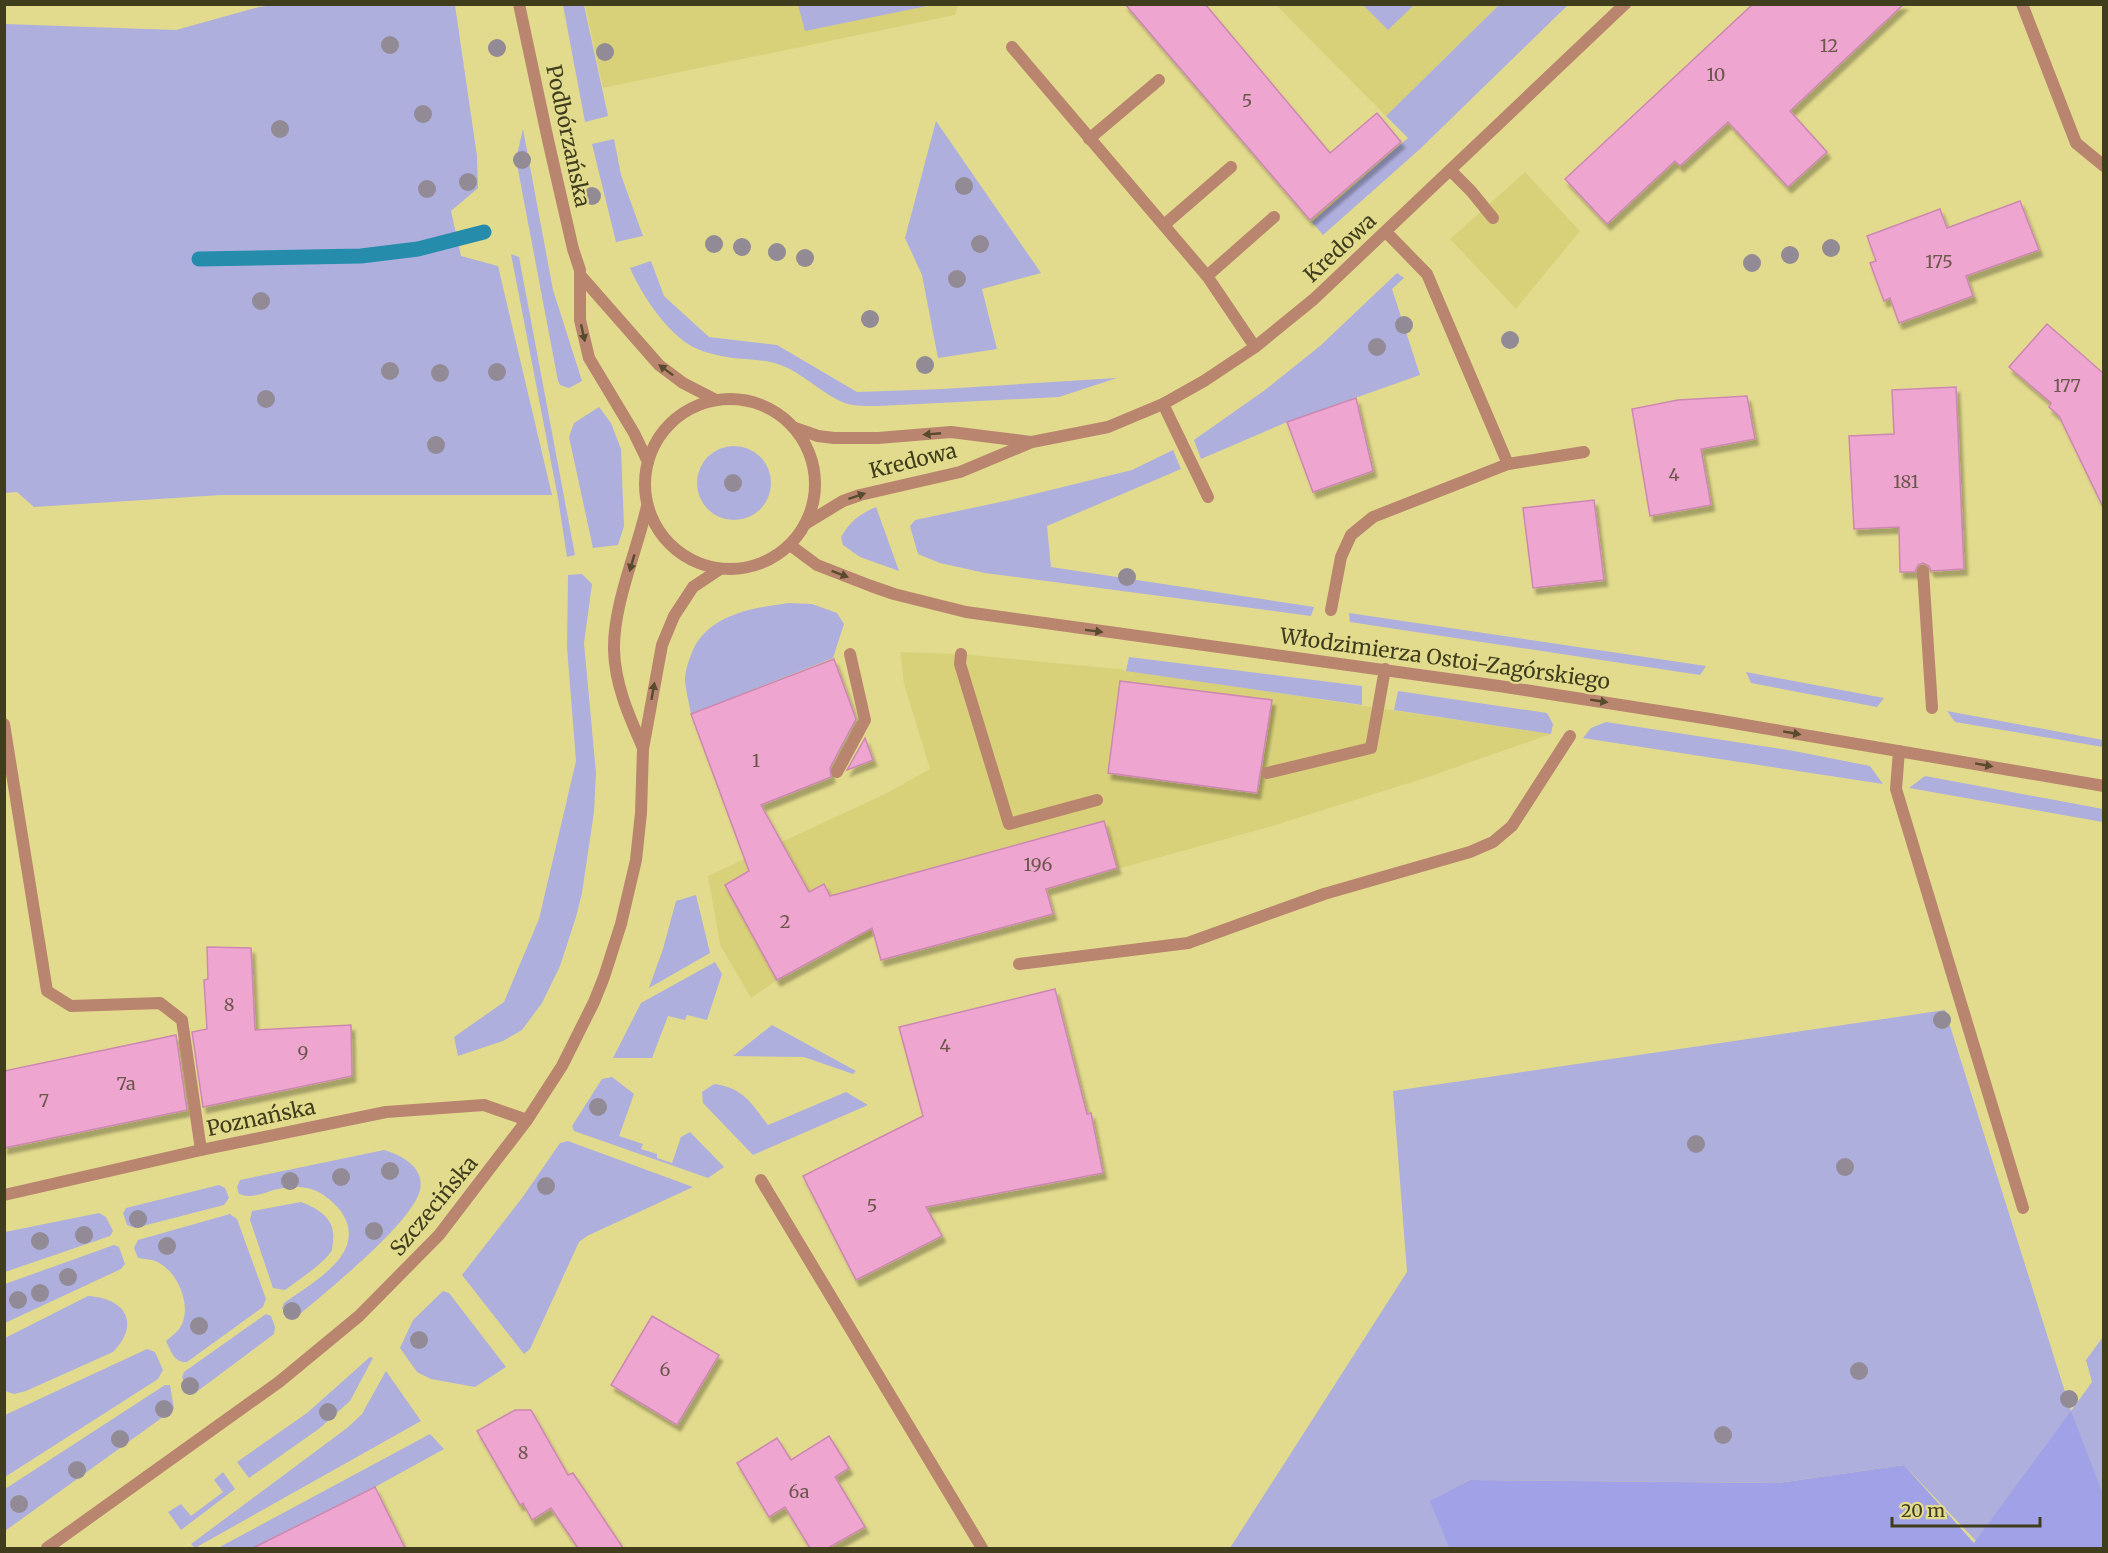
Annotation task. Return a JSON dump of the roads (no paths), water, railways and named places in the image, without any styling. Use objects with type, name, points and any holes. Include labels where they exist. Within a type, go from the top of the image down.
[{"type":"street","name":"Podbórzańska","points":[[519,4],[550,151],[580,275],[580,320],[589,358],[634,433],[648,462]]},
{"type":"street","name":"Kredowa","points":[[806,524],[843,501],[886,488],[960,472],[1032,442],[1108,427],[1163,404],[1204,381],[1255,347],[1314,299],[1625,4]]},
{"type":"street","points":[[2022,4],[2076,142],[2103,166]]},
{"type":"street","points":[[1012,46],[1207,276],[1255,347]]},
{"type":"street","points":[[1089,138],[1159,80]]},
{"type":"street","points":[[1164,225],[1231,167]]},
{"type":"street","points":[[1451,171],[1493,218]]},
{"type":"street","points":[[1207,276],[1274,217]]},
{"type":"street","points":[[1386,232],[1427,274],[1508,464]]},
{"type":"street","name":"Podbórzańska","points":[[580,275],[659,365],[683,383],[716,400]]},
{"type":"street","points":[[727,398],[752,401],[776,412],[795,428],[809,450],[815,475],[813,503],[806,524],[790,545],[770,560],[746,568],[720,569],[696,562],[674,549],[657,529],[647,506],[645,481],[648,462],[661,433],[680,414],[702,403],[727,398]]},
{"type":"street","points":[[1163,404],[1208,497]]},
{"type":"street","name":"Kredowa","points":[[795,428],[818,436],[834,438],[878,438],[951,432],[1032,442]]},
{"type":"street","points":[[1331,610],[1341,557],[1351,535],[1373,517],[1508,464],[1584,452]]},
{"type":"street","points":[[643,749],[623,703],[614,651],[617,615],[647,506]]},
{"type":"street","name":"Włodzimierza Ostoi-Zagórskiego","points":[[790,545],[817,565],[871,586],[903,597],[966,612],[1385,669],[1710,718],[2103,786]]},
{"type":"street","points":[[643,749],[662,645],[674,616],[693,588],[720,569]]},
{"type":"street","points":[[1923,571],[1932,708]]},
{"type":"street","points":[[837,772],[865,720],[850,654]]},
{"type":"street","points":[[961,654],[960,664],[1009,824],[1097,800]]},
{"type":"street","points":[[1267,773],[1371,748],[1385,669]]},
{"type":"street","points":[[4,724],[47,991],[71,1006],[160,1003],[182,1020],[201,1150]]},
{"type":"street","points":[[1019,964],[1188,943],[1324,894],[1470,852],[1492,842],[1512,826],[1570,736]]},
{"type":"street","name":"Szczecińska","points":[[47,1548],[279,1382],[352,1323],[439,1235],[527,1120],[562,1066],[601,985],[613,951],[636,860],[641,813],[643,749]]},
{"type":"street","points":[[1899,751],[1896,789],[2023,1208]]},
{"type":"street","name":"Poznańska","points":[[4,1194],[386,1112],[484,1105],[527,1120]]},
{"type":"street","points":[[761,1180],[982,1548]]},
{"type":"waterway","points":[[199,259],[361,256],[418,249],[484,232]]}]
